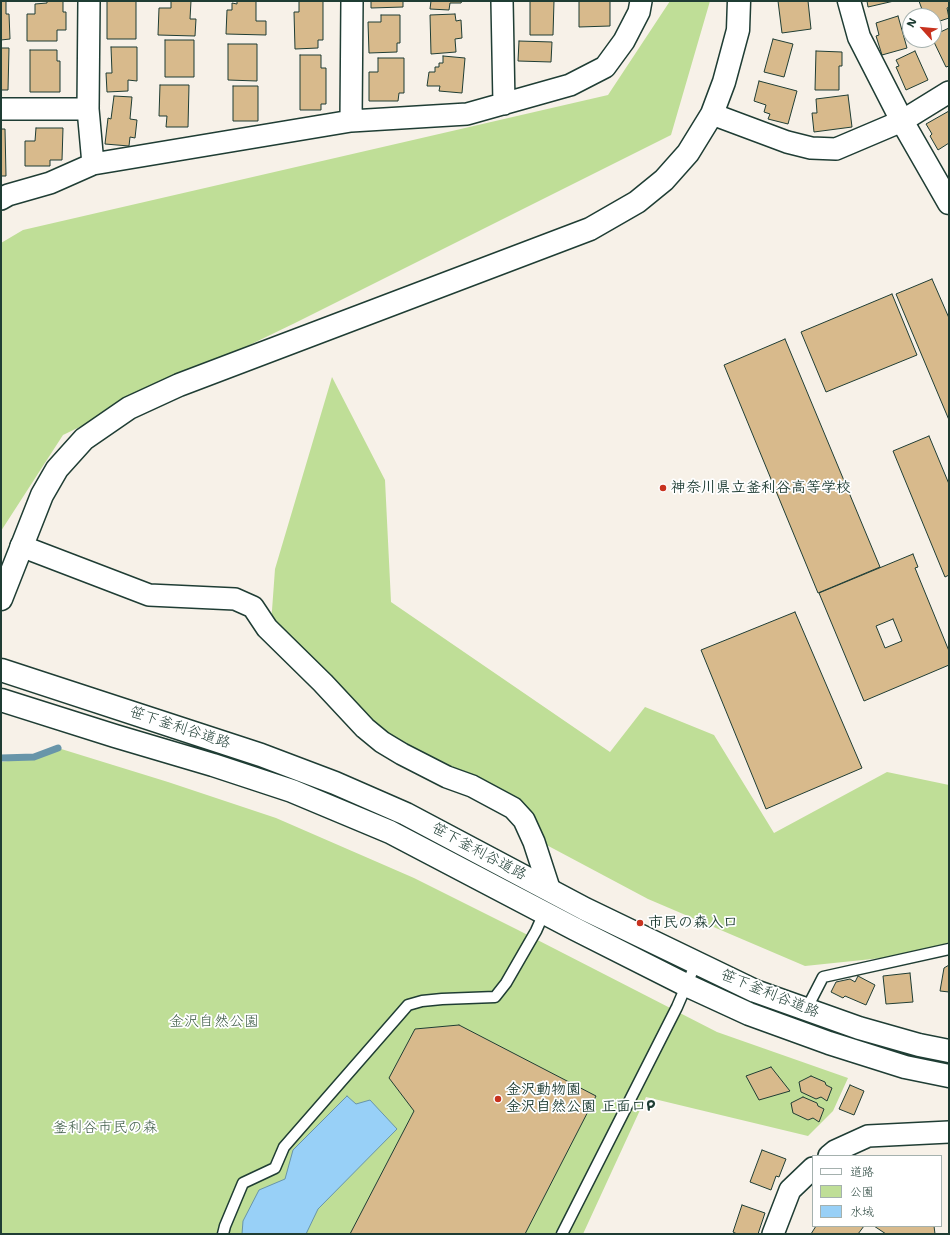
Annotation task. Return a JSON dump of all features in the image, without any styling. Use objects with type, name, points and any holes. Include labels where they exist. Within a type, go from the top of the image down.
[{"type":"street","points":[[89,1],[88,109],[93,164]]},
{"type":"street","points":[[352,1],[352,121]]},
{"type":"street","points":[[502,1],[504,104]]},
{"type":"street","points":[[1,199],[8,195],[50,183],[93,164],[352,121],[467,114],[570,86],[605,67],[624,41],[639,12],[641,1]]},
{"type":"street","points":[[1,598],[42,495],[58,469],[84,440],[128,408],[179,385],[590,230],[637,202],[664,180],[688,153],[712,114],[724,82],[738,30],[738,1]]},
{"type":"street","points":[[849,1],[859,37],[902,120],[949,203]]},
{"type":"street","points":[[712,114],[787,142],[811,148],[836,149],[902,120],[949,92]]},
{"type":"street","points":[[1,109],[88,109]]},
{"type":"street","points":[[21,546],[149,596],[235,599],[253,607],[267,628],[323,682],[365,728],[382,742],[447,777],[472,786],[513,808],[524,820],[534,842],[549,888]]},
{"type":"street","name":"笹下釜利谷道路","points":[[1,670],[261,755],[335,783],[406,814],[549,888],[585,909],[755,991],[859,1028],[919,1045],[949,1051]]},
{"type":"street","name":"笹下釜利谷道路","points":[[1,700],[213,765],[292,791],[390,832],[686,986],[749,1014],[829,1043],[905,1067],[949,1076]]},
{"type":"street","points":[[830,1155],[835,1151],[868,1136],[949,1132]]},
{"type":"street","points":[[773,1234],[790,1190],[812,1169]]},
{"type":"lane","points":[[223,1234],[243,1183],[275,1168],[284,1147],[408,1004],[435,1000],[495,997],[506,983],[536,931],[544,913]]},
{"type":"lane","points":[[806,1010],[823,977],[949,949]]},
{"type":"lane","points":[[562,1234],[677,1007],[696,963]]},
{"type":"green space","points":[[670,1],[710,1],[671,135],[295,323],[63,435],[1,531],[1,243],[23,230],[608,95]]},
{"type":"green space","points":[[332,377],[385,480],[391,602],[610,752],[645,707],[714,735],[774,833],[887,772],[949,785],[949,951],[805,966],[648,899],[539,841],[522,807],[385,738],[271,624],[275,569]]},
{"type":"green space","name":"金沢自然公園","points":[[58,748],[168,782],[276,818],[414,878],[717,1032],[848,1078],[833,1111],[808,1136],[646,1097],[583,1234],[1,1234],[1,762]]},
{"type":"water","points":[[347,1096],[356,1104],[370,1100],[397,1129],[318,1209],[306,1234],[242,1234],[243,1221],[259,1190],[285,1179],[293,1150]]},
{"type":"building","points":[[1,1],[6,1],[6,14],[9,14],[10,39],[1,40]]},
{"type":"building","points":[[47,1],[63,1],[63,12],[66,12],[66,30],[57,30],[57,41],[27,41],[27,14],[35,14],[35,4],[47,3]]},
{"type":"building","points":[[107,1],[136,1],[136,39],[107,39]]},
{"type":"building","points":[[171,1],[191,1],[190,19],[196,19],[195,36],[158,35],[159,8],[171,8]]},
{"type":"building","points":[[237,1],[256,1],[256,21],[266,21],[266,35],[226,34],[227,10],[232,10],[232,3],[237,4]]},
{"type":"building","points":[[299,1],[323,1],[323,40],[318,40],[318,48],[295,49],[294,12],[299,12]]},
{"type":"building","points":[[371,1],[403,1],[403,7],[371,8]]},
{"type":"building","points":[[431,1],[462,1],[461,3],[450,3],[449,10],[430,9]]},
{"type":"building","points":[[530,1],[554,1],[553,35],[530,35]]},
{"type":"building","points":[[579,1],[610,1],[610,26],[579,27]]},
{"type":"building","points":[[778,1],[808,1],[811,29],[782,33]]},
{"type":"building","points":[[867,1],[894,1],[868,7]]},
{"type":"building","points":[[919,1],[949,1],[949,7],[947,8],[949,18],[942,20],[942,8],[922,8]]},
{"type":"building","points":[[455,14],[456,21],[461,20],[462,38],[455,39],[456,52],[431,54],[430,15]]},
{"type":"building","points":[[381,15],[400,15],[400,43],[397,43],[397,52],[369,53],[368,22],[381,22]]},
{"type":"building","points":[[898,16],[902,30],[902,48],[907,48],[882,55],[876,36],[879,35],[876,23]]},
{"type":"building","points":[[949,28],[949,66],[946,67],[937,48],[942,48],[942,31]]},
{"type":"building","points":[[773,39],[793,44],[784,77],[764,72]]},
{"type":"building","points":[[165,40],[194,40],[194,77],[165,77]]},
{"type":"building","points":[[519,41],[552,42],[551,62],[518,61]]},
{"type":"building","points":[[228,44],[257,44],[257,81],[228,80]]},
{"type":"building","points":[[111,47],[137,47],[137,81],[128,80],[128,91],[107,92],[106,73],[112,73]]},
{"type":"building","points":[[1,48],[9,48],[8,90],[1,90]]},
{"type":"building","points":[[30,50],[57,50],[57,61],[60,61],[60,92],[30,92]]},
{"type":"building","points":[[816,51],[842,52],[842,66],[839,66],[839,90],[815,90]]},
{"type":"building","points":[[915,51],[928,80],[906,90],[896,67],[899,66],[896,60]]},
{"type":"building","points":[[300,55],[321,55],[321,68],[326,68],[326,104],[321,104],[321,110],[300,110]]},
{"type":"building","points":[[443,56],[465,58],[462,93],[439,91],[440,86],[427,86],[429,72],[435,72],[435,67],[439,67],[439,63],[443,63]]},
{"type":"building","points":[[378,58],[404,58],[404,93],[399,93],[398,101],[369,101],[369,72],[378,72]]},
{"type":"building","points":[[759,81],[797,91],[788,124],[768,119],[770,114],[764,112],[766,105],[754,101]]},
{"type":"building","points":[[160,85],[189,85],[188,127],[166,127],[167,116],[159,116]]},
{"type":"building","points":[[233,86],[258,86],[258,121],[233,121]]},
{"type":"building","points":[[848,95],[852,127],[814,132],[812,113],[817,113],[816,99]]},
{"type":"building","points":[[114,96],[132,97],[130,119],[137,120],[135,138],[130,137],[129,146],[105,144],[108,118],[111,119]]},
{"type":"building","points":[[949,111],[949,143],[938,150],[930,136],[932,134],[926,124]]},
{"type":"building","points":[[36,128],[63,128],[62,160],[50,160],[50,166],[25,166],[25,141],[35,141]]},
{"type":"building","points":[[1,129],[5,129],[6,176],[1,176]]},
{"type":"building","points":[[932,279],[949,318],[949,420],[896,294]]},
{"type":"building","points":[[892,294],[917,355],[826,392],[801,332]]},
{"type":"building","points":[[785,339],[880,567],[818,593],[724,365]]},
{"type":"building","points":[[929,436],[949,484],[949,575],[945,577],[893,451]]},
{"type":"building","points":[[913,554],[918,567],[915,568],[949,651],[949,665],[864,701],[819,593]],"holes":[[[893,619],[902,641],[885,648],[876,626]]]},
{"type":"building","points":[[795,612],[862,768],[766,809],[701,650]]},
{"type":"building","points":[[949,965],[949,992],[940,991],[944,968]]},
{"type":"building","points":[[910,973],[913,1002],[886,1004],[883,976]]},
{"type":"building","points":[[858,976],[875,985],[866,1005],[845,996],[843,998],[831,992],[836,982],[850,979],[855,982]]},
{"type":"building","name":"金沢動物園 金沢自然公園 正面口P","points":[[459,1025],[596,1096],[525,1234],[350,1234],[414,1111],[389,1078],[415,1029]]},
{"type":"building","points":[[771,1067],[790,1091],[759,1100],[746,1076]]},
{"type":"building","points":[[811,1076],[825,1082],[826,1085],[832,1088],[827,1101],[821,1097],[816,1099],[801,1092],[799,1082]]},
{"type":"building","points":[[850,1085],[864,1091],[854,1115],[839,1109]]},
{"type":"building","points":[[803,1097],[817,1103],[818,1106],[824,1109],[819,1122],[813,1118],[808,1120],[793,1113],[791,1103]]},
{"type":"building","points":[[762,1150],[786,1159],[779,1177],[776,1176],[771,1190],[750,1182]]},
{"type":"building","points":[[742,1205],[765,1213],[758,1234],[737,1234],[733,1232]]},
{"type":"building","points":[[815,1227],[863,1227],[858,1234],[811,1234]]},
{"type":"building","points":[[876,1227],[934,1227],[935,1234],[886,1234]]},
{"type":"waterway","points":[[1,758],[34,757],[58,748]]},
{"type":"place","name":"神奈川県立釜利谷高等学校","points":[[663,488]]},
{"type":"place","name":"市民の森入口","points":[[640,923]]},
{"type":"place","name":"金沢動物園 金沢自然公園 正面口P","points":[[498,1099]]},
{"type":"park label","name":"釜利谷市民の森","points":[[105,1128]]}]
